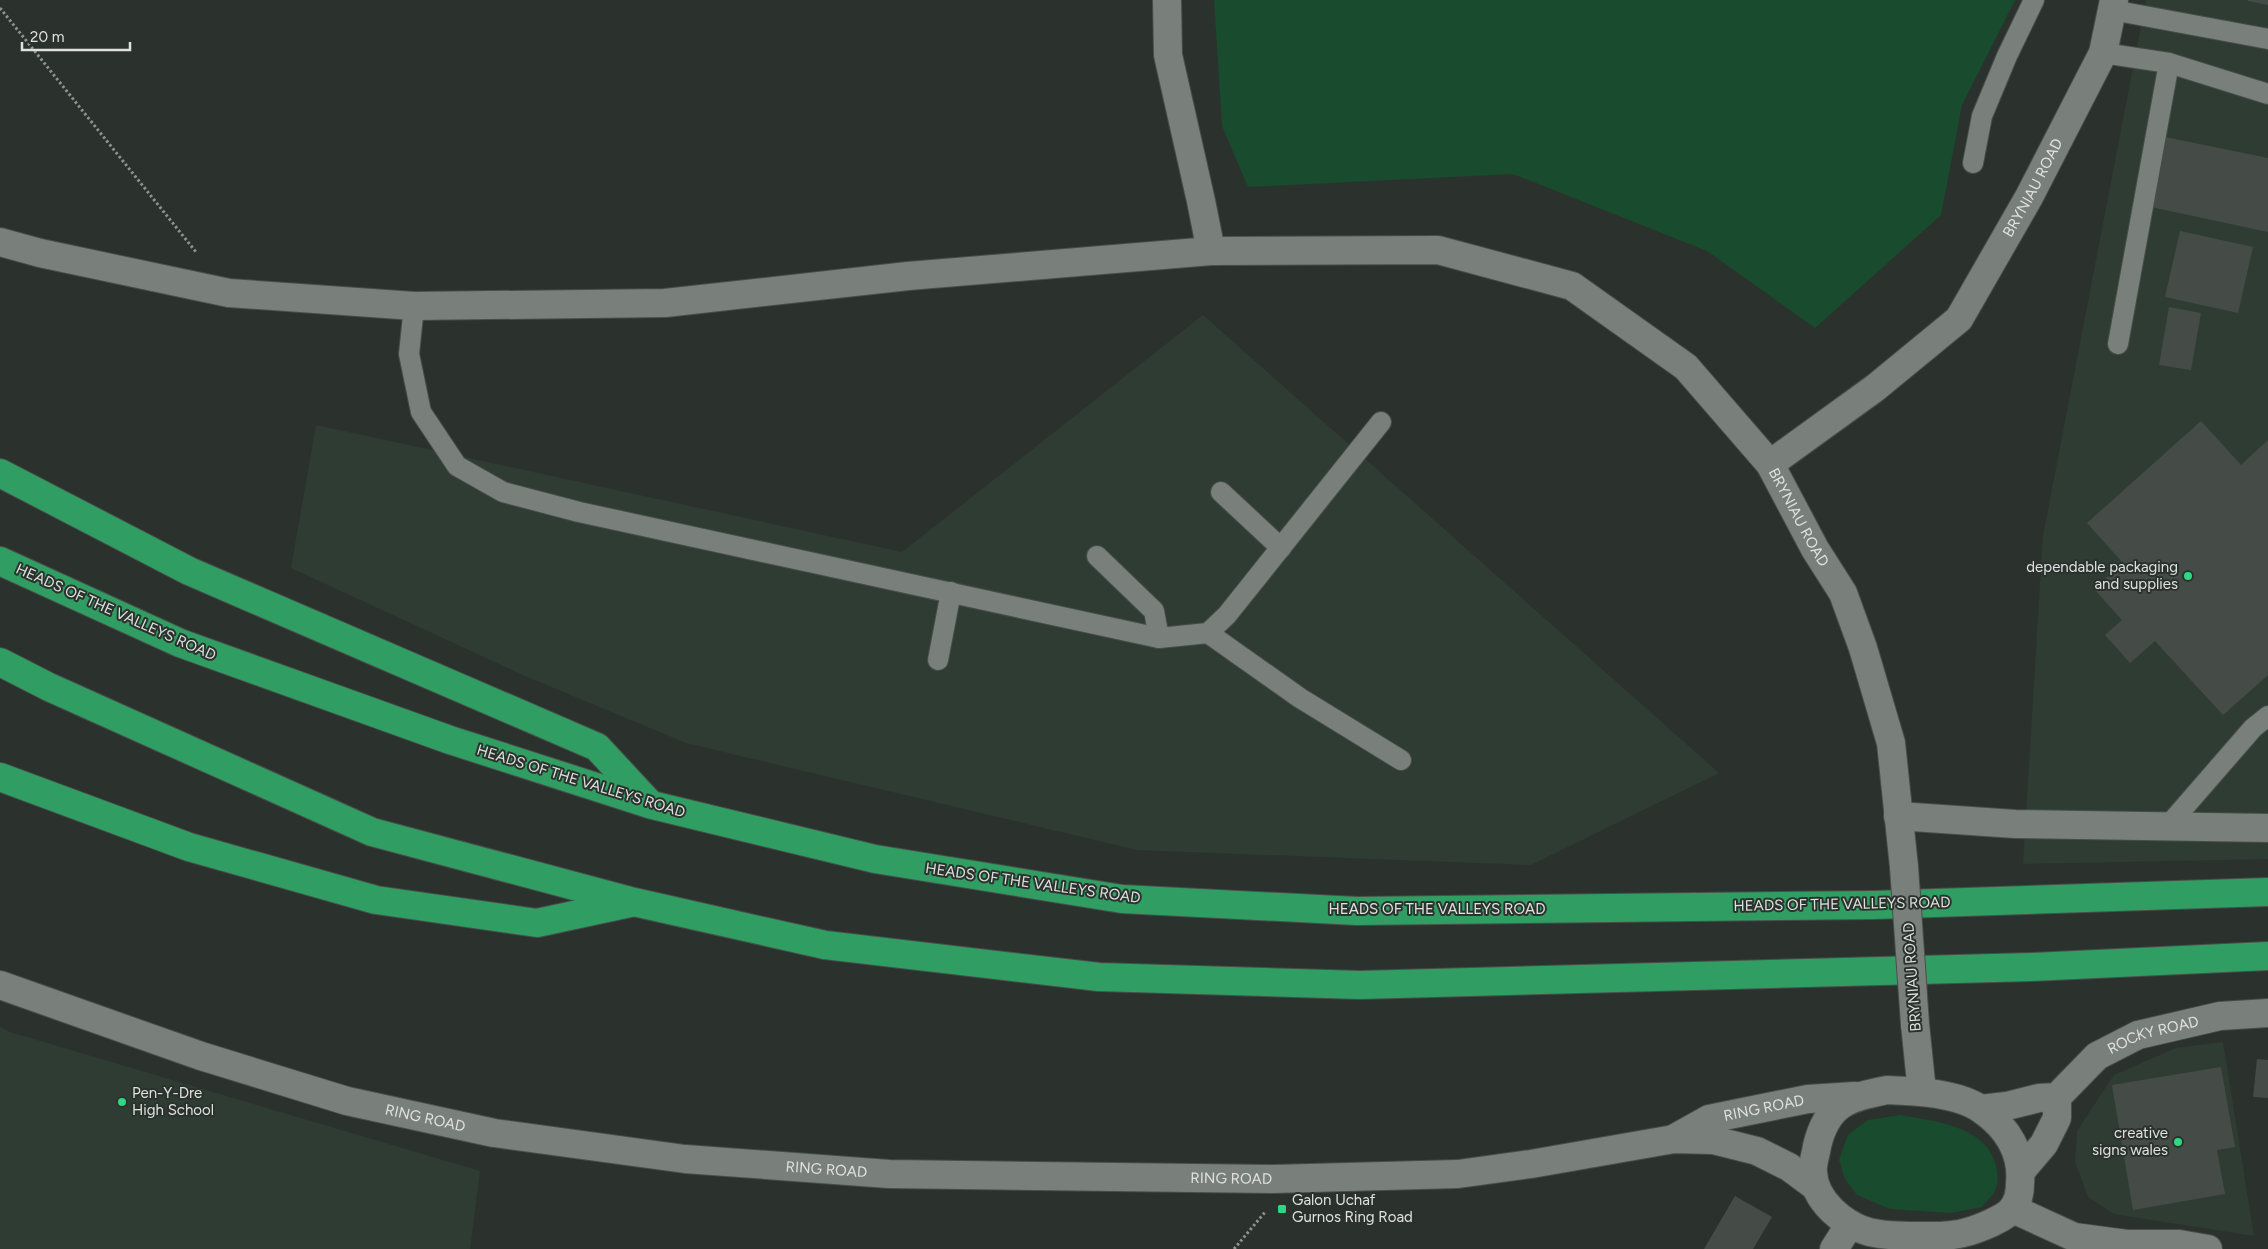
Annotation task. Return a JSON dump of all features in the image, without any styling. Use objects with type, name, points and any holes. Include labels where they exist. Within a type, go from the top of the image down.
[{"type":"highway","points":[[0,473],[189,571],[597,747],[652,805]]},
{"type":"highway","name":"HEADS OF THE VALLEYS ROAD","points":[[0,561],[180,643],[450,740],[652,805],[876,859],[1122,899],[1357,911],[1874,905],[2268,892]]},
{"type":"highway","points":[[0,662],[50,688],[372,832],[634,902],[825,945],[1099,977],[1370,985],[2022,968],[2268,956]]},
{"type":"highway","points":[[0,777],[189,846],[376,900],[537,923],[634,902]]},
{"type":"street","points":[[1167,0],[1168,56],[1211,251]]},
{"type":"street","name":"BRYNIAU ROAD","points":[[1922,1092],[1915,1024],[1904,867],[1891,743],[1863,648],[1843,593],[1815,549],[1770,464],[1875,388],[1959,319],[2029,197],[2103,53],[2113,5]]},
{"type":"street","points":[[0,242],[40,253],[230,293],[414,306],[665,303],[908,276],[1211,251],[1438,250],[1572,286],[1686,367],[1770,464]]},
{"type":"street","points":[[1898,816],[2015,824],[2268,828]]},
{"type":"street","name":"RING ROAD","points":[[0,985],[201,1056],[347,1101],[494,1133],[685,1159],[889,1174],[1274,1179],[1458,1174],[1532,1164],[1674,1139],[1712,1140],[1756,1152],[1789,1167],[1816,1187]]},
{"type":"street","name":"ROCKY ROAD","points":[[2057,1097],[2097,1056],[2138,1035],[2220,1016],[2268,1013]]},
{"type":"street","points":[[1887,1090],[1922,1092],[1962,1101],[1981,1109],[1995,1120],[2017,1150],[2022,1171],[2020,1191],[2013,1209],[1981,1228],[1953,1237],[1869,1232],[1850,1224],[1823,1201],[1816,1187],[1813,1172],[1822,1126],[1834,1109],[1858,1096],[1887,1090]]},
{"type":"street","name":"RING ROAD","points":[[1674,1139],[1709,1119],[1808,1099],[1858,1096]]},
{"type":"street","points":[[1981,1109],[2008,1106],[2039,1098],[2057,1097],[2057,1118],[2044,1144],[2022,1171]]},
{"type":"street","points":[[2013,1209],[2073,1243],[2179,1244],[2208,1249]]},
{"type":"street","points":[[1834,1249],[1850,1224]]},
{"type":"lane","points":[[1973,163],[1982,116],[2007,56],[2034,0]]},
{"type":"lane","points":[[2113,5],[2268,39]]},
{"type":"lane","points":[[2103,53],[2169,63],[2268,94]]},
{"type":"lane","points":[[2118,344],[2169,63]]},
{"type":"lane","points":[[414,306],[409,354],[421,412],[457,466],[503,492],[579,512],[1159,638],[1208,633],[1227,615],[1381,422]]},
{"type":"lane","points":[[1221,492],[1280,548]]},
{"type":"lane","points":[[1097,556],[1154,611],[1159,638]]},
{"type":"lane","points":[[938,660],[951,592]]},
{"type":"lane","points":[[1208,633],[1300,698],[1401,760]]},
{"type":"lane","points":[[2168,827],[2253,728],[2268,716]]},
{"type":"path","points":[[0,8],[198,255]]},
{"type":"path","points":[[1234,1249],[1274,1203],[1274,1179]]},
{"type":"shaded area","points":[[2146,0],[2268,0],[2268,859],[2023,864],[2043,536]]},
{"type":"shaded area","points":[[1203,315],[1719,773],[1531,865],[1137,850],[686,743],[525,676],[291,568],[316,425],[902,552]]},
{"type":"shaded area","name":"Pen-Y-Dre High School","points":[[0,1027],[10,1032],[480,1171],[470,1249],[0,1249]]},
{"type":"shaded area","points":[[2223,1042],[2254,1236],[2114,1214],[2088,1197],[2075,1162],[2077,1131],[2114,1075],[2176,1048]]},
{"type":"green space","points":[[1214,0],[2015,0],[1962,105],[1941,215],[1815,328],[1707,251],[1513,174],[1248,187],[1222,126]]},
{"type":"green space","points":[[1900,1115],[1941,1123],[1968,1132],[1980,1140],[1989,1150],[1995,1162],[1997,1182],[1994,1193],[1982,1207],[1951,1213],[1890,1209],[1857,1195],[1845,1179],[1839,1160],[1848,1135],[1868,1120]]},
{"type":"building","points":[[2268,0],[2268,5],[2248,1]]},
{"type":"building","points":[[2165,137],[2268,158],[2268,232],[2151,207]]},
{"type":"building","points":[[2180,231],[2253,247],[2238,313],[2165,297]]},
{"type":"building","points":[[2169,307],[2201,313],[2191,370],[2159,365]]},
{"type":"building","name":"dependable packaging and supplies","points":[[2201,421],[2241,465],[2268,440],[2268,675],[2223,715],[2155,641],[2130,663],[2105,635],[2122,620],[2094,589],[2123,563],[2087,523]]},
{"type":"building","points":[[2257,1059],[2268,1060],[2268,1098],[2253,1097]]},
{"type":"building","name":"creative signs wales","points":[[2221,1067],[2235,1147],[2217,1150],[2225,1194],[2133,1210],[2112,1085]]},
{"type":"building","points":[[1735,1196],[1772,1217],[1753,1249],[1704,1249]]},
{"type":"place","name":"dependable packaging and supplies","points":[[2188,576]]},
{"type":"place","name":"Pen-Y-Dre High School","points":[[122,1102]]},
{"type":"place","name":"creative signs wales","points":[[2178,1142]]},
{"type":"place","name":"Galon Uchaf Gurnos Ring Road","points":[[1282,1209]]}]
